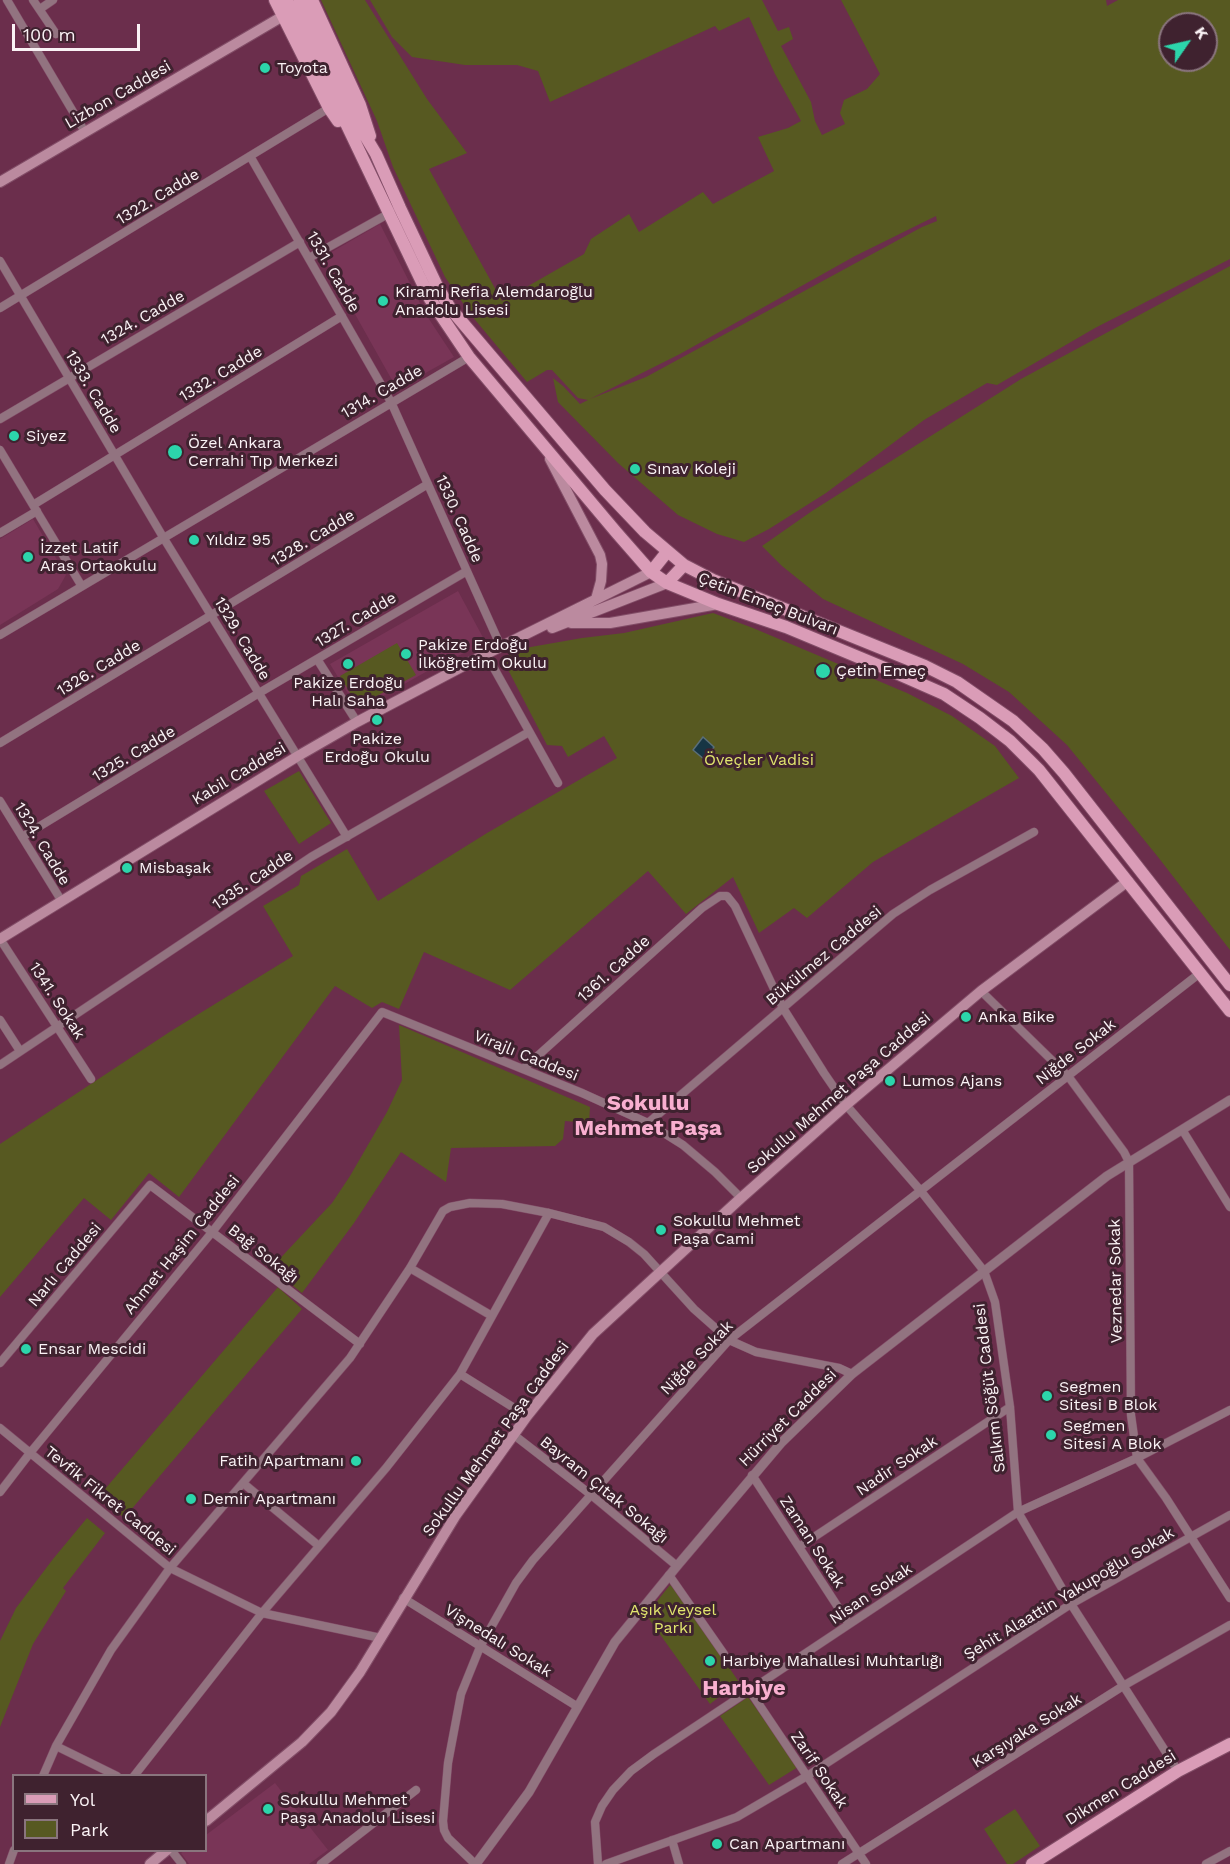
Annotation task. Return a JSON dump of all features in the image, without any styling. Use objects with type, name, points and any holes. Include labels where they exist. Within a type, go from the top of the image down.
[{"type":"main road","name":"Çetin Emeç Bulvarı","points":[[275,0],[329,108],[364,161]]},
{"type":"main road","name":"Çetin Emeç Bulvarı","points":[[287,0],[430,299],[469,357],[651,572],[666,583],[718,604],[786,627],[944,694],[980,718],[1010,741],[1039,770],[1230,1011]]},
{"type":"main road","name":"Çetin Emeç Bulvarı","points":[[300,0],[355,119],[376,154],[437,286],[457,318],[605,490],[645,532],[684,565],[713,580],[925,666],[957,682],[1013,721],[1044,749],[1230,985]]},
{"type":"main road","name":"Çetin Emeç Bulvarı","points":[[312,0],[360,105],[376,154]]},
{"type":"main road","name":"Lizbon Caddesi","points":[[0,182],[283,16]]},
{"type":"main road","points":[[542,443],[600,555],[602,580],[596,599]]},
{"type":"main road","points":[[651,572],[667,552]]},
{"type":"main road","points":[[666,583],[684,565]]},
{"type":"main road","name":"Kabil Caddesi","points":[[0,939],[357,722],[486,654],[651,572]]},
{"type":"main road","name":"Kabil Caddesi","points":[[501,647],[666,583]]},
{"type":"main road","points":[[564,623],[601,624],[718,604]]},
{"type":"main road","points":[[1128,881],[1141,872]]},
{"type":"main road","name":"Sokullu Mehmet Paşa Caddesi","points":[[207,1820],[261,1777],[310,1734],[331,1712],[360,1672],[403,1598],[456,1515],[527,1416],[593,1334],[846,1105],[981,991],[1128,881]]},
{"type":"main road","name":"Dikmen Caddesi","points":[[1032,1864],[1178,1771],[1230,1744]]},
{"type":"main road","points":[[150,1864],[168,1852]]},
{"type":"street","points":[[7,0],[85,132]]},
{"type":"street","points":[[33,0],[56,34]]},
{"type":"street","points":[[40,9],[53,0]]},
{"type":"street","name":"1322. Cadde","points":[[0,308],[329,108]]},
{"type":"street","name":"1331. Cadde","points":[[250,156],[391,402]]},
{"type":"street","points":[[309,258],[388,214]]},
{"type":"street","name":"1324. Cadde","points":[[0,419],[300,242]]},
{"type":"street","name":"1333. Cadde","points":[[0,261],[164,537]]},
{"type":"street","name":"1332. Cadde","points":[[0,533],[114,454],[342,316]]},
{"type":"street","name":"1314. Cadde","points":[[0,635],[469,357]]},
{"type":"street","name":"1330. Cadde","points":[[391,402],[501,647]]},
{"type":"street","points":[[0,450],[81,585]]},
{"type":"street","name":"1328. Cadde","points":[[212,616],[428,484]]},
{"type":"street","name":"1329. Cadde","points":[[164,537],[347,837]]},
{"type":"street","name":"1327. Cadde","points":[[260,693],[467,571]]},
{"type":"street","name":"1326. Cadde","points":[[0,743],[212,616]]},
{"type":"street","points":[[486,654],[558,783]]},
{"type":"street","points":[[317,659],[357,722]]},
{"type":"street","name":"1325. Cadde","points":[[22,837],[260,693]]},
{"type":"street","name":"1335. Cadde","points":[[0,1065],[295,868],[529,732]]},
{"type":"street","name":"1324. Cadde","points":[[0,801],[61,900]]},
{"type":"street","name":"Bükülmez Caddesi","points":[[648,1123],[899,910],[936,886],[1034,832]]},
{"type":"street","name":"1361. Cadde","points":[[523,1069],[702,908],[720,896],[727,896]]},
{"type":"street","name":"Salkım Söğüt Caddesi","points":[[727,896],[735,906],[783,1008],[815,1060],[846,1105],[920,1190],[984,1272],[995,1302],[1010,1407],[1018,1512],[1071,1604],[1178,1771]]},
{"type":"street","name":"1341. Sokak","points":[[0,939],[91,1079]]},
{"type":"street","name":"Niğde Sokak","points":[[475,1864],[448,1838],[443,1821],[448,1762],[461,1694],[480,1647],[516,1583],[532,1560],[729,1340],[1200,973]]},
{"type":"street","points":[[981,991],[1068,1076],[1129,1162]]},
{"type":"street","name":"Virajlı Caddesi","points":[[382,1012],[618,1108],[648,1123],[683,1145],[741,1198]]},
{"type":"street","name":"Ahmet Haşim Caddesi","points":[[0,1492],[213,1231],[382,1012]]},
{"type":"street","points":[[0,1020],[20,1051]]},
{"type":"street","name":"Hürriyet Caddesi","points":[[475,1864],[529,1792],[615,1642],[676,1566],[781,1443],[852,1374],[1107,1176],[1230,1100]]},
{"type":"street","points":[[1183,1131],[1230,1207]]},
{"type":"street","name":"Veznedar Sokak","points":[[1129,1162],[1131,1415],[1137,1458],[1230,1599]]},
{"type":"street","name":"Bağ Sokağı","points":[[150,1185],[360,1344]]},
{"type":"street","name":"Narlı Caddesi","points":[[0,1363],[150,1185]]},
{"type":"street","points":[[44,1774],[56,1746],[111,1650],[171,1569],[360,1344],[410,1268],[443,1211],[450,1207],[470,1203],[502,1204],[604,1227],[644,1254],[694,1309],[729,1340],[756,1352],[839,1368],[852,1374]]},
{"type":"street","points":[[136,1774],[262,1613],[386,1468],[460,1374],[549,1213]]},
{"type":"street","points":[[410,1268],[492,1316]]},
{"type":"street","points":[[460,1374],[527,1416]]},
{"type":"street","name":"Nadir Sokak","points":[[800,1547],[1010,1407]]},
{"type":"street","name":"Nisan Sokak","points":[[598,1864],[595,1822],[613,1790],[631,1771],[654,1754],[1018,1512],[1137,1458],[1230,1410]]},
{"type":"street","name":"Tevfik Fikret Caddesi","points":[[0,1428],[171,1569],[262,1613],[381,1638]]},
{"type":"street","name":"Bayram Çıtak Sokağı","points":[[514,1435],[590,1494],[676,1566]]},
{"type":"street","name":"Zaman Sokak","points":[[752,1475],[849,1624]]},
{"type":"street","points":[[243,1483],[319,1546]]},
{"type":"street","name":"Şehit Alaattin Yakupoğlu Sokak","points":[[606,1864],[737,1817],[807,1776],[1071,1604],[1230,1515]]},
{"type":"street","points":[[669,1575],[724,1654]]},
{"type":"street","name":"Vişnedalı Sokak","points":[[403,1598],[578,1707]]},
{"type":"street","name":"Karşıyaka Sokak","points":[[842,1864],[1123,1686],[1230,1625]]},
{"type":"street","name":"Zarif Sokak","points":[[750,1691],[866,1864]]},
{"type":"street","points":[[56,1746],[113,1774]]},
{"type":"street","points":[[321,1864],[416,1790]]},
{"type":"street","points":[[672,1840],[678,1864]]},
{"type":"street","points":[[1206,1864],[1230,1851]]},
{"type":"street","points":[[170,1852],[182,1864]]},
{"type":"shaded area","name":"Kirami Refia Alemdaroğlu Anadolu Lisesi","points":[[380,224],[425,313],[454,357],[397,389],[323,257]]},
{"type":"shaded area","name":"İzzet Latif Aras Ortaokulu","points":[[33,519],[66,575],[58,589],[0,625],[0,539]]},
{"type":"shaded area","name":"Pakize Erdoğu İlköğretim Okulu","points":[[458,591],[486,643],[440,664],[358,710],[330,664]]},
{"type":"shaded area","name":"Sokullu Mehmet Paşa Anadolu Lisesi","points":[[275,1783],[328,1850],[309,1864],[189,1864],[181,1853],[207,1852],[207,1834]]},
{"type":"green space","points":[[321,0],[365,0],[427,99],[467,153],[429,169],[502,301],[584,254],[591,239],[629,214],[639,232],[703,192],[713,204],[774,171],[758,137],[788,128],[801,121],[775,74],[749,17],[719,31],[715,26],[550,102],[538,71],[517,65],[465,65],[412,57],[392,37],[370,0],[762,0],[778,31],[789,27],[793,39],[781,46],[811,102],[815,121],[822,135],[845,124],[840,113],[844,100],[867,89],[880,74],[841,0],[1106,0],[1107,6],[1118,0],[1230,0],[1230,259],[1095,328],[997,385],[987,383],[924,420],[826,493],[744,542],[717,534],[678,515],[618,463],[558,402],[553,378],[580,404],[588,400],[578,398],[552,370],[547,370],[527,382],[471,315],[445,277],[393,167],[377,121]],"holes":[[[936,216],[937,221],[646,377],[590,399],[680,354],[855,256]]]},
{"type":"green space","points":[[1230,266],[1230,950],[1067,745],[1009,692],[963,664],[823,599],[782,566],[762,546],[812,511],[1021,379]]},
{"type":"green space","name":"Öveçler Vadisi","points":[[713,613],[907,693],[952,716],[995,746],[1019,778],[873,862],[807,918],[794,908],[759,933],[733,877],[686,914],[648,871],[510,990],[424,952],[399,1009],[382,1002],[372,1008],[335,986],[179,1197],[149,1173],[111,1220],[84,1198],[0,1297],[0,1144],[171,1031],[293,956],[263,906],[299,885],[301,876],[347,849],[378,901],[487,833],[617,758],[604,736],[568,757],[562,746],[547,745],[502,658],[525,648],[624,633]]},
{"type":"green space","points":[[397,643],[416,675],[358,706],[340,676]]},
{"type":"green space","points":[[299,771],[331,823],[299,844],[264,791]]},
{"type":"green space","points":[[399,1025],[590,1107],[589,1123],[565,1121],[563,1139],[555,1146],[451,1148],[446,1182],[401,1152],[354,1223],[302,1293],[271,1268],[332,1203],[387,1112],[402,1080]]},
{"type":"green space","points":[[278,1287],[302,1309],[124,1518],[99,1496]]},
{"type":"green space","points":[[87,1518],[105,1533],[63,1588],[66,1591],[33,1644],[0,1727],[0,1641],[16,1608]]},
{"type":"green space","name":"Aşık Veysel Parkı","points":[[670,1585],[739,1682],[710,1704],[646,1615]]},
{"type":"green space","points":[[748,1697],[798,1767],[769,1785],[720,1716]]},
{"type":"green space","points":[[1015,1809],[1040,1846],[1013,1864],[1007,1864],[984,1829]]},
{"type":"water","points":[[703,737],[714,747],[705,760],[693,750]]},
{"type":"place","name":"Toyota","points":[[265,68]]},
{"type":"place","name":"Kirami Refia Alemdaroğlu Anadolu Lisesi","points":[[383,301]]},
{"type":"place","name":"Siyez","points":[[14,436]]},
{"type":"place","name":"Özel Ankara Cerrahi Tıp Merkezi","points":[[175,452]]},
{"type":"place","name":"Sınav Koleji","points":[[635,469]]},
{"type":"place","name":"Yıldız 95","points":[[194,540]]},
{"type":"place","name":"İzzet Latif Aras Ortaokulu","points":[[28,557]]},
{"type":"place","name":"Pakize Erdoğu İlköğretim Okulu","points":[[406,654]]},
{"type":"place","name":"Pakize Erdoğu Halı Saha","points":[[348,664]]},
{"type":"place","name":"Çetin Emeç","points":[[823,671]]},
{"type":"place","name":"Pakize Erdoğu Okulu","points":[[377,720]]},
{"type":"place","name":"Misbaşak","points":[[127,868]]},
{"type":"place","name":"Anka Bike","points":[[966,1017]]},
{"type":"place","name":"Lumos Ajans","points":[[890,1081]]},
{"type":"place","name":"Sokullu Mehmet Paşa Cami","points":[[661,1230]]},
{"type":"place","name":"Ensar Mescidi","points":[[26,1349]]},
{"type":"place","name":"Segmen Sitesi B Blok","points":[[1047,1396]]},
{"type":"place","name":"Segmen Sitesi A Blok","points":[[1051,1435]]},
{"type":"place","name":"Fatih Apartmanı","points":[[356,1461]]},
{"type":"place","name":"Demir Apartmanı","points":[[191,1499]]},
{"type":"place","name":"Harbiye Mahallesi Muhtarlığı","points":[[710,1661]]},
{"type":"place","name":"Sokullu Mehmet Paşa Anadolu Lisesi","points":[[268,1809]]},
{"type":"place","name":"Can Apartmanı","points":[[717,1844]]},
{"type":"district","name":"Sokullu Mehmet Paşa","points":[[648,1116]]},
{"type":"district","name":"Harbiye","points":[[744,1689]]}]
